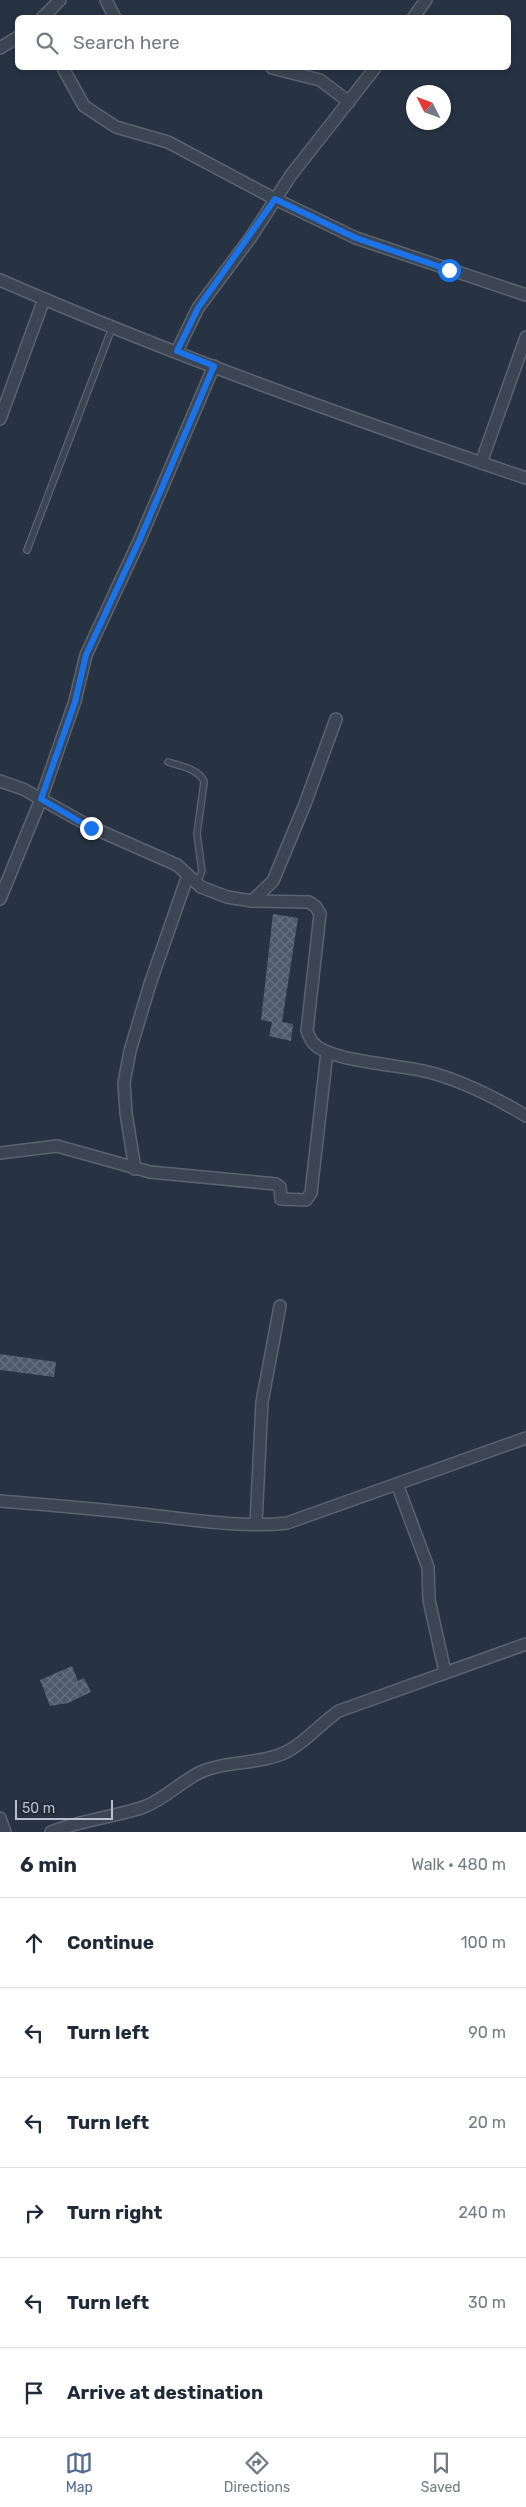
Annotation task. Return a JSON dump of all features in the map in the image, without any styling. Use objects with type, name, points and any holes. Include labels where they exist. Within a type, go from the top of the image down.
[{"type":"street","points":[[45,15],[60,0]]},
{"type":"street","points":[[106,0],[114,15]]},
{"type":"street","points":[[415,15],[426,0]]},
{"type":"street","points":[[0,48],[15,39]]},
{"type":"street","points":[[65,70],[78,98],[84,106],[103,121],[116,127],[168,142],[275,199],[356,238],[526,295]]},
{"type":"street","points":[[280,70],[320,80],[349,102]]},
{"type":"street","points":[[177,351],[198,308],[290,175],[373,70]]},
{"type":"street","points":[[0,280],[112,328],[526,478]]},
{"type":"street","points":[[0,419],[2,406],[44,299]]},
{"type":"street","points":[[481,463],[526,337]]},
{"type":"street","points":[[0,899],[41,799],[75,702],[86,655],[140,539],[214,366]]},
{"type":"street","points":[[252,901],[273,881],[305,804],[336,720]]},
{"type":"street","points":[[0,781],[23,789],[91,828],[177,865],[201,887],[227,897],[252,901],[308,902],[316,907],[320,914],[307,1030],[311,1043],[327,1052],[426,1071],[470,1087],[526,1116]]},
{"type":"street","points":[[135,1169],[126,1113],[124,1083],[130,1051],[150,984],[192,879]]},
{"type":"street","points":[[0,1153],[57,1146],[135,1169],[276,1184],[280,1187],[281,1199],[306,1200],[311,1193],[327,1052]]},
{"type":"street","points":[[256,1523],[262,1402],[280,1306]]},
{"type":"street","points":[[0,1501],[101,1509],[222,1523],[272,1525],[287,1523],[526,1438]]},
{"type":"street","points":[[397,1484],[428,1567],[428,1600],[445,1672]]},
{"type":"street","points":[[51,1832],[144,1806],[172,1793],[202,1771],[257,1761],[287,1752],[304,1741],[323,1721],[339,1711],[526,1644]]},
{"type":"street","points":[[0,1818],[5,1832]]},
{"type":"lane","points":[[27,550],[112,328]]},
{"type":"lane","points":[[168,762],[195,772],[202,777],[204,782],[197,834],[202,871],[192,879]]},
{"type":"building","points":[[273,914],[298,918],[282,1022],[293,1024],[291,1041],[269,1036],[272,1022],[261,1020]]},
{"type":"building","points":[[0,1354],[56,1362],[54,1377],[0,1370]]},
{"type":"building","points":[[72,1666],[78,1681],[84,1678],[91,1692],[68,1703],[50,1706],[40,1680]]},
{"type":"route","points":[[91,828],[41,799],[75,702],[86,655],[140,539],[214,366],[177,351],[198,308],[275,199],[356,238],[449,270]]}]
